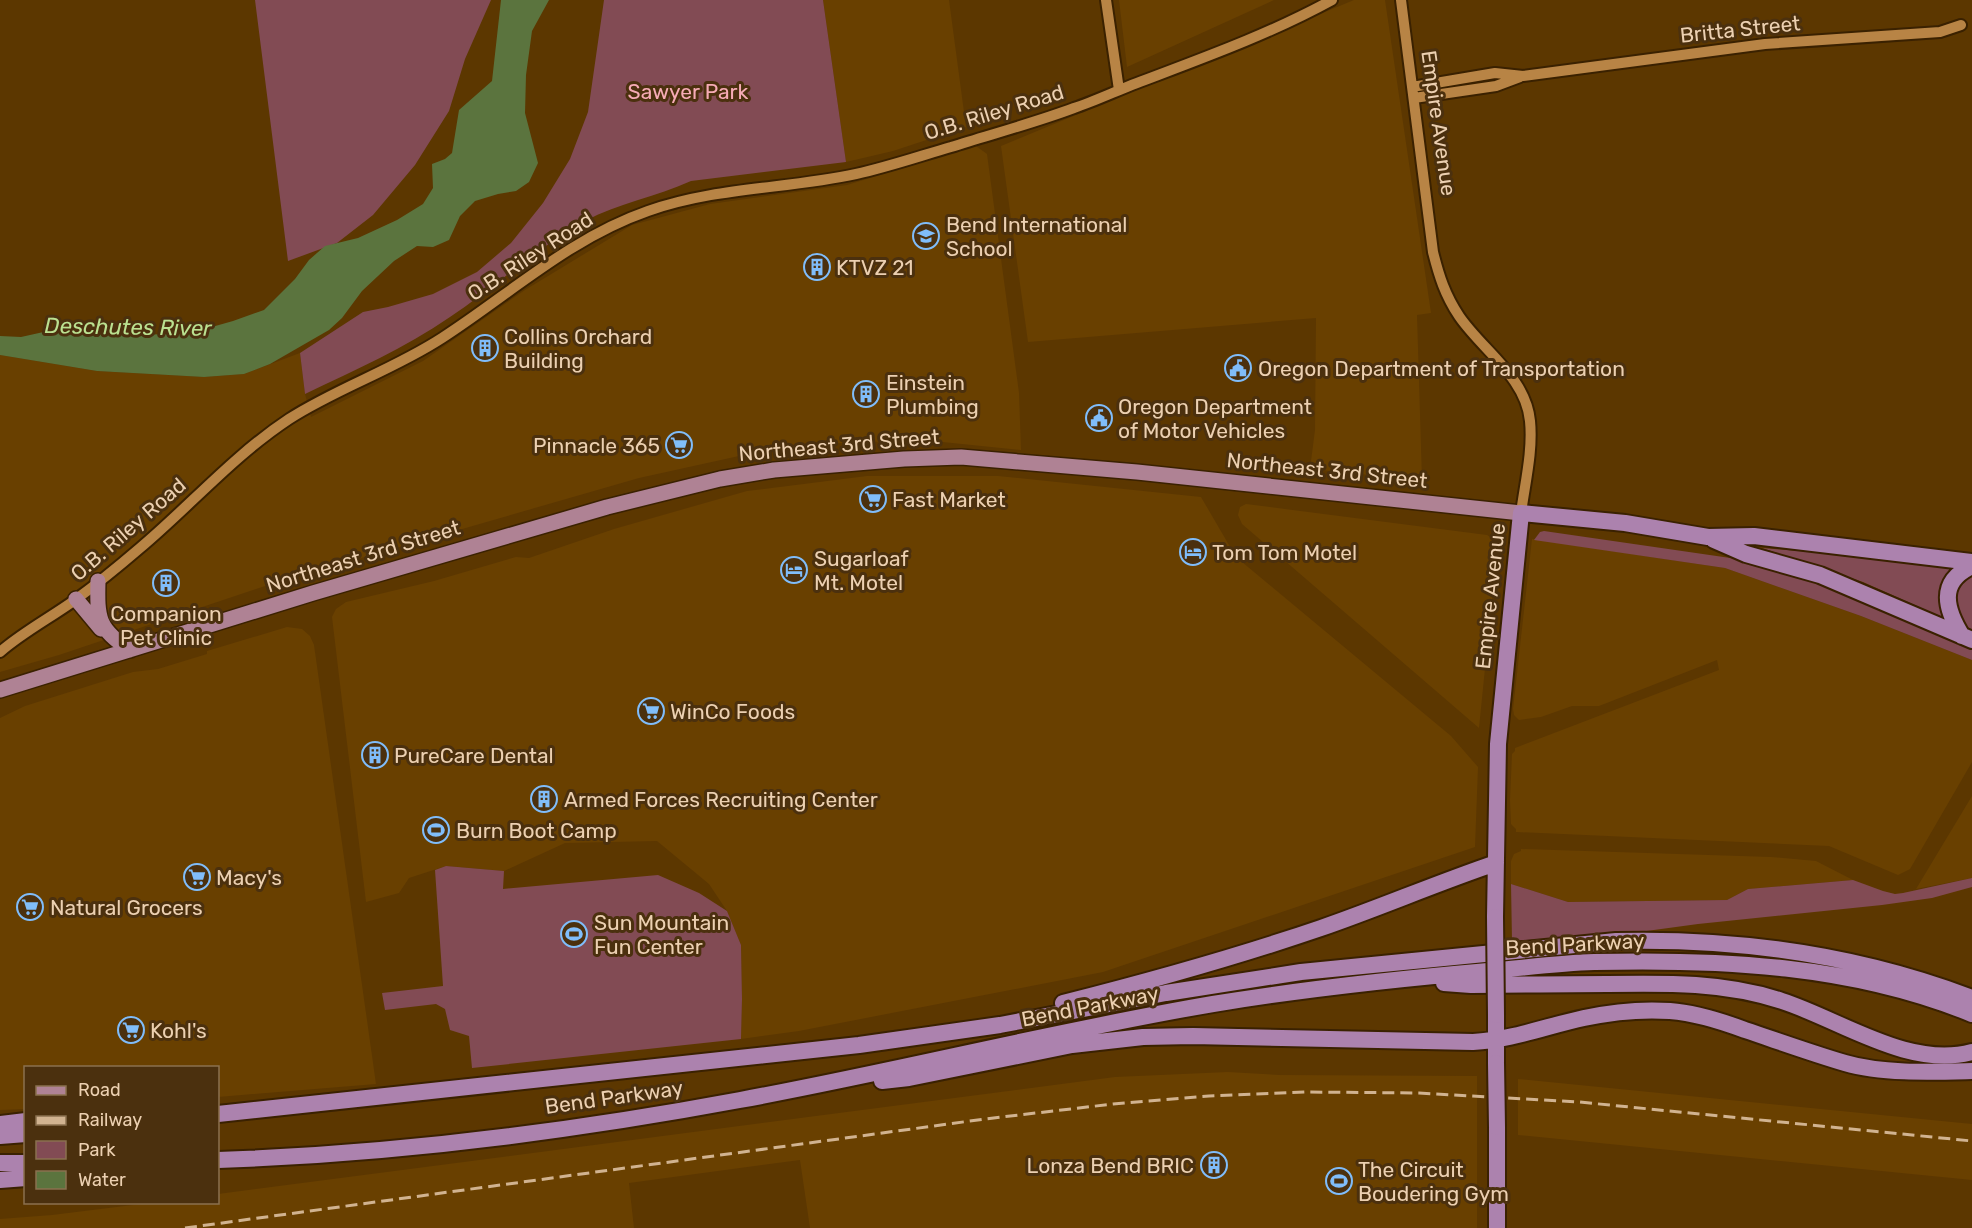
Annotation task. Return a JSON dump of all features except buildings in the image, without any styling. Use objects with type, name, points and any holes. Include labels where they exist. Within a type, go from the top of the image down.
[{"type":"highway","name":"Northeast 3rd Street","points":[[1521,513],[1625,523],[1708,537]]},
{"type":"highway","name":"Empire Avenue","points":[[1497,1228],[1495,917],[1498,744],[1521,513]]},
{"type":"highway","points":[[1708,537],[1754,536],[1972,561]]},
{"type":"highway","points":[[1708,537],[1746,554],[1820,575],[1967,638]]},
{"type":"highway","points":[[1967,638],[1951,619],[1947,598],[1957,576],[1972,566]]},
{"type":"highway","points":[[952,1033],[996,1017],[1114,990],[1258,948],[1354,916],[1496,863]]},
{"type":"highway","name":"Bend Parkway","points":[[223,1113],[859,1045],[952,1033],[1166,993],[1301,972],[1617,941],[1709,941],[1766,947],[1895,972],[1972,998]]},
{"type":"highway","name":"Bend Parkway","points":[[219,1160],[278,1158],[465,1141],[682,1110],[803,1088],[1211,1004],[1313,989],[1591,962],[1754,965],[1790,968],[1874,983],[1972,1014]]},
{"type":"highway","points":[[1407,979],[1471,985],[1674,983],[1715,986],[1742,990],[1783,1001],[1886,1044],[1914,1052],[1955,1055],[1972,1052]]},
{"type":"highway","points":[[803,1088],[857,1085],[909,1078],[1072,1045],[1143,1037],[1496,1041],[1585,1017],[1621,1012],[1671,1011],[1723,1022],[1848,1064],[1930,1072],[1972,1071]]},
{"type":"highway","points":[[0,1124],[24,1121]]},
{"type":"highway","points":[[0,1136],[24,1134]]},
{"type":"highway","points":[[219,1165],[278,1158]]},
{"type":"highway","points":[[0,1163],[24,1163]]},
{"type":"highway","points":[[0,1180],[24,1178]]},
{"type":"main road","name":"Northeast 3rd Street","points":[[0,690],[607,507],[720,479],[774,470],[904,459],[962,457],[1137,472],[1521,513]]},
{"type":"main road","points":[[98,581],[99,618],[112,638]]},
{"type":"main road","points":[[76,599],[104,633],[130,650]]},
{"type":"street","points":[[1106,0],[1119,90]]},
{"type":"street","name":"O.B. Riley Road","points":[[0,652],[14,640],[76,599],[172,521],[243,454],[286,421],[305,409],[425,349],[554,259],[617,223],[654,208],[698,196],[841,176],[881,168],[1049,116],[1276,28],[1332,0]]},
{"type":"street","name":"Empire Avenue","points":[[1401,0],[1433,252],[1442,286],[1460,318],[1517,385],[1525,401],[1530,421],[1530,443],[1521,513]]},
{"type":"street","name":"Britta Street","points":[[1413,92],[1496,86],[1523,76],[1765,44],[1940,32],[1961,25]]},
{"type":"shaded area","points":[[823,0],[949,0],[966,127],[893,151],[846,162]]},
{"type":"shaded area","points":[[1119,0],[1274,0],[1127,67]]},
{"type":"shaded area","points":[[1354,0],[1385,0],[1431,313],[1417,315],[1422,480],[1310,469],[1315,430],[1316,318],[1028,342],[1001,146]]},
{"type":"shaded area","points":[[976,146],[987,154],[1019,393],[1021,450],[923,440],[816,444],[739,456],[639,478],[271,584],[59,655],[0,672],[0,355],[97,371],[204,377],[244,374],[300,353],[305,394],[311,417],[423,361],[525,290],[632,225],[710,204],[847,185]]},
{"type":"shaded area","points":[[867,476],[998,476],[1201,497],[1236,557],[1451,736],[1478,767],[1475,847],[1103,972],[799,1031],[741,1039],[741,945],[727,911],[709,884],[657,841],[565,843],[504,871],[446,866],[409,878],[399,893],[366,902],[332,617],[336,609],[346,602],[434,581],[516,557],[529,558],[614,529],[747,491]]},
{"type":"shaded area","points":[[1246,504],[1487,535],[1495,540],[1497,549],[1479,728],[1242,524],[1238,515],[1240,507]]},
{"type":"shaded area","points":[[1532,539],[1725,568],[1861,616],[1972,660],[1972,762],[1910,869],[1898,875],[1829,846],[1516,832],[1511,824],[1510,800],[1512,754],[1515,748],[1719,670],[1717,660],[1599,706],[1572,706],[1541,717],[1519,720],[1514,715],[1513,709]]},
{"type":"shaded area","points":[[287,627],[302,629],[310,636],[314,645],[376,1084],[219,1097],[219,1066],[24,1066],[24,1109],[0,1110],[0,718],[25,706],[133,672],[158,669],[207,654],[207,651]]},
{"type":"shaded area","points":[[1972,796],[1972,878],[1916,889]]},
{"type":"shaded area","points":[[1521,849],[1771,857],[1816,861],[1853,880],[1748,889],[1727,900],[1568,902],[1511,884],[1511,861],[1514,854]]},
{"type":"shaded area","points":[[1228,1072],[1279,1075],[1477,1076],[1477,1228],[810,1228],[800,1160],[629,1183],[634,1228],[0,1228],[0,1219],[141,1204],[219,1204],[219,1194],[1115,1077]]},
{"type":"shaded area","points":[[1518,1079],[1972,1124],[1972,1180],[1518,1135]]},
{"type":"green space","points":[[255,0],[491,0],[465,59],[449,111],[415,165],[373,215],[337,243],[288,261]]},
{"type":"green space","name":"Sawyer Park","points":[[604,0],[823,0],[846,162],[691,181],[598,215],[550,243],[467,305],[415,339],[305,394],[300,353],[363,312],[433,294],[477,272],[511,243],[543,203],[570,159],[588,112]]},
{"type":"green space","points":[[1540,532],[1758,562],[1831,589],[1972,650],[1972,660],[1861,616],[1725,568],[1534,540]]},
{"type":"green space","points":[[1762,548],[1958,564],[1944,618],[1863,582]]},
{"type":"green space","points":[[1972,571],[1972,630],[1959,621],[1954,591]]},
{"type":"green space","name":"Sun Mountain Fun Center","points":[[446,866],[504,871],[503,889],[658,875],[699,893],[727,911],[741,945],[741,1039],[472,1068],[469,1036],[450,1030],[445,1009],[436,1004],[385,1010],[382,993],[443,986],[435,870]]},
{"type":"green space","points":[[1972,878],[1972,887],[1932,898],[1882,905],[1698,924],[1617,935],[1512,941],[1511,884],[1568,902],[1727,900],[1748,889],[1853,880],[1895,894]]},
{"type":"water","points":[[501,0],[549,0],[532,31],[526,75],[525,113],[538,163],[529,182],[516,191],[475,201],[460,216],[449,240],[433,247],[417,246],[394,261],[362,291],[342,318],[329,330],[270,364],[244,374],[204,377],[97,371],[0,355],[0,336],[21,337],[66,327],[104,335],[187,334],[264,310],[295,279],[309,260],[325,246],[358,238],[397,220],[423,204],[433,188],[432,164],[445,159],[452,153],[459,110],[492,81]]},
{"type":"railway","points":[[185,1228],[985,1119],[1113,1104],[1209,1096],[1306,1092],[1419,1093],[1579,1102],[1972,1141]]},
{"type":"place","name":"Bend International School","points":[[926,236]]},
{"type":"place","name":"KTVZ 21","points":[[817,267]]},
{"type":"place","name":"Collins Orchard Building","points":[[485,348]]},
{"type":"place","name":"Oregon Department of Transportation","points":[[1238,368]]},
{"type":"place","name":"Einstein Plumbing","points":[[866,394]]},
{"type":"place","name":"Oregon Department of Motor Vehicles","points":[[1099,418]]},
{"type":"place","name":"Pinnacle 365","points":[[679,445]]},
{"type":"place","name":"Fast Market","points":[[873,499]]},
{"type":"place","name":"Tom Tom Motel","points":[[1193,552]]},
{"type":"place","name":"Sugarloaf Mt. Motel","points":[[794,570]]},
{"type":"place","name":"Companion Pet Clinic","points":[[166,583]]},
{"type":"place","name":"WinCo Foods","points":[[651,711]]},
{"type":"place","name":"PureCare Dental","points":[[375,755]]},
{"type":"place","name":"Armed Forces Recruiting Center","points":[[544,799]]},
{"type":"place","name":"Burn Boot Camp","points":[[436,830]]},
{"type":"place","name":"Macy's","points":[[197,877]]},
{"type":"place","name":"Natural Grocers","points":[[30,907]]},
{"type":"place","name":"Sun Mountain Fun Center","points":[[574,934]]},
{"type":"place","name":"Kohl's","points":[[131,1030]]},
{"type":"place","name":"Lonza Bend BRIC","points":[[1214,1165]]},
{"type":"place","name":"The Circuit Boudering Gym","points":[[1339,1181]]},
{"type":"water label","name":"Deschutes River","points":[[128,327]]}]
